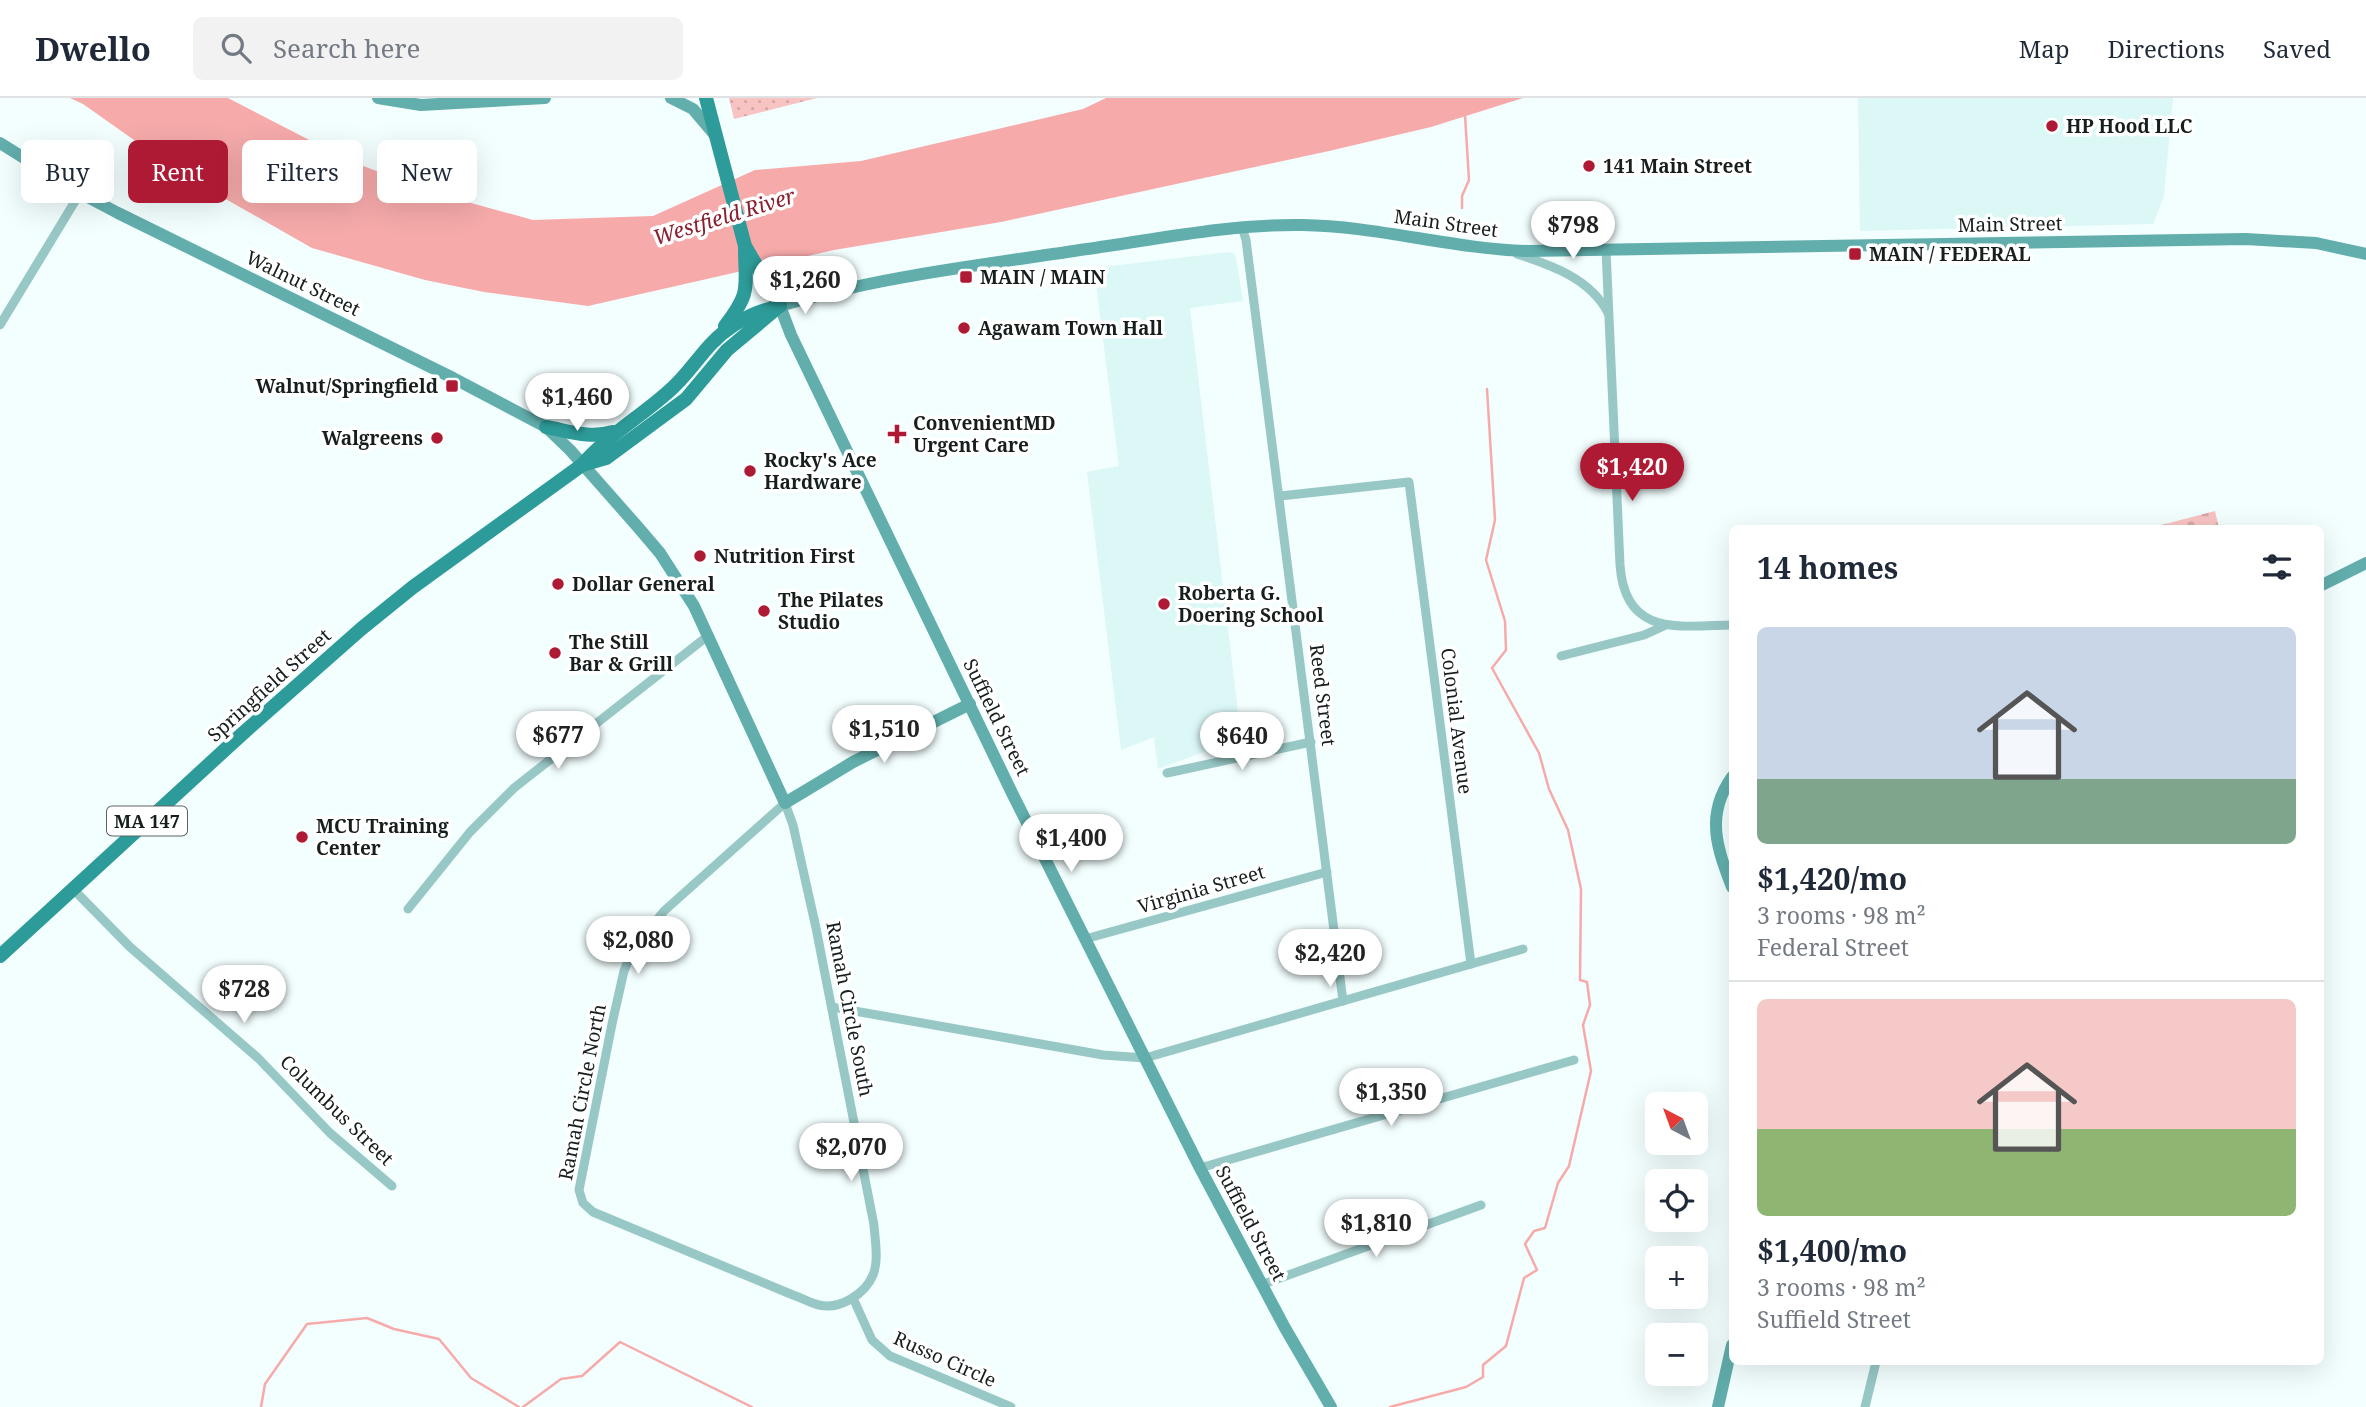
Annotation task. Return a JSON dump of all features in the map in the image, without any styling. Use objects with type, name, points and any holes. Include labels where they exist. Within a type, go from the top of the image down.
[{"type":"main road","points":[[378,98],[421,105],[545,98]]},
{"type":"main road","points":[[671,98],[693,109],[716,136]]},
{"type":"main road","name":"MA 147","points":[[706,98],[716,136]]},
{"type":"main road","name":"Suffield Street","points":[[716,136],[745,246],[780,306],[791,335],[1199,1168],[1331,1407]]},
{"type":"main road","name":"Walnut Street","points":[[0,143],[21,156]]},
{"type":"main road","name":"Walnut Street","points":[[100,203],[546,427],[660,554],[694,606],[785,803]]},
{"type":"main road","name":"Main Street","points":[[780,306],[831,291],[925,273],[1242,227],[1283,225],[1327,226],[1504,250],[2246,239],[2304,242],[2366,254]]},
{"type":"main road","name":"MA 147","points":[[711,343],[739,310],[744,298],[745,246]]},
{"type":"main road","name":"Springfield Street","points":[[0,956],[241,735],[362,629],[413,587],[582,465],[599,446],[642,415],[684,379],[711,343],[756,311],[780,306]]},
{"type":"main road","name":"Springfield Street","points":[[582,465],[606,458],[686,398],[727,350],[749,329],[780,306]]},
{"type":"main road","points":[[546,427],[596,436],[621,429]]},
{"type":"main road","points":[[2324,584],[2366,563]]},
{"type":"main road","points":[[785,803],[853,762],[971,704]]},
{"type":"main road","points":[[1729,783],[1719,804],[1715,826],[1717,848],[1729,879]]},
{"type":"main road","points":[[1718,1407],[1729,1358]]},
{"type":"street","points":[[0,325],[74,203]]},
{"type":"street","name":"Reed Street","points":[[1242,227],[1246,240],[1280,496],[1343,1001]]},
{"type":"street","points":[[1504,250],[1579,281],[1601,300],[1609,315]]},
{"type":"street","points":[[1606,250],[1621,581],[1628,598],[1648,620],[1666,625],[1729,625]]},
{"type":"street","name":"Colonial Avenue","points":[[1280,496],[1409,482],[1471,964]]},
{"type":"street","points":[[1561,656],[1644,635],[1666,625]]},
{"type":"street","points":[[408,909],[470,832],[514,788],[709,635]]},
{"type":"street","points":[[1167,773],[1311,742]]},
{"type":"street","name":"Ramah Circle South","points":[[785,803],[793,825],[813,915],[874,1225],[876,1255],[873,1275],[853,1298]]},
{"type":"street","name":"Ramah Circle North","points":[[785,803],[664,911],[633,949],[624,971],[612,1024],[579,1190],[583,1203],[593,1212],[821,1306],[836,1306],[853,1298]]},
{"type":"street","name":"Virginia Street","points":[[1085,939],[1327,872]]},
{"type":"street","name":"Columbus Street","points":[[73,889],[130,947],[258,1058],[330,1133],[392,1186]]},
{"type":"street","points":[[832,1007],[1103,1055],[1145,1058],[1523,949]]},
{"type":"street","points":[[1199,1168],[1574,1060]]},
{"type":"street","points":[[1261,1284],[1481,1205]]},
{"type":"street","name":"Russo Circle","points":[[853,1298],[872,1340],[890,1356],[1011,1407]]},
{"type":"street","points":[[1865,1407],[1875,1365]]},
{"type":"shaded area","points":[[1858,98],[2173,98],[2164,196],[2153,224],[1860,231]]},
{"type":"shaded area","name":"Roberta G. Doering School","points":[[1229,252],[1236,258],[1243,301],[1190,308],[1241,738],[1158,769],[1154,737],[1121,750],[1087,472],[1119,466],[1094,268]]},
{"type":"green space","points":[[729,98],[817,98],[734,119]]},
{"type":"green space","points":[[2215,511],[2218,525],[2161,525]]},
{"type":"water","name":"Westfield River","points":[[70,98],[228,98],[309,140],[242,140],[242,203],[363,203],[363,166],[377,171],[377,203],[471,203],[533,220],[653,216],[755,170],[861,161],[1083,109],[1106,98],[1523,98],[1431,127],[1329,151],[1001,222],[834,250],[588,306],[484,292],[425,280],[312,248],[228,200],[228,140],[134,140],[83,104]]},
{"type":"waterway","points":[[1462,208],[1462,196],[1469,180],[1465,115]]},
{"type":"waterway","points":[[1390,1407],[1466,1387],[1483,1377],[1483,1365],[1506,1346],[1524,1278],[1537,1270],[1525,1244],[1534,1231],[1545,1228],[1558,1183],[1569,1166],[1591,1071],[1583,1025],[1590,1005],[1587,982],[1580,980],[1581,889],[1568,830],[1549,789],[1539,753],[1492,668],[1506,650],[1505,621],[1486,560],[1495,520],[1487,389]]},
{"type":"waterway","points":[[261,1407],[265,1384],[307,1324],[367,1318],[394,1329],[439,1339],[471,1378],[519,1407]]},
{"type":"waterway","points":[[523,1407],[561,1379],[582,1376],[620,1342],[752,1407]]},
{"type":"place","name":"HP Hood LLC","points":[[2052,126]]},
{"type":"place","name":"141 Main Street","points":[[1589,166]]},
{"type":"place","name":"MAIN / FEDERAL","points":[[1855,254]]},
{"type":"place","name":"MAIN / MAIN","points":[[966,277]]},
{"type":"place","name":"Agawam Town Hall","points":[[964,328]]},
{"type":"place","name":"Walnut/Springfield","points":[[452,386]]},
{"type":"place","name":"ConvenientMD Urgent Care","points":[[897,434]]},
{"type":"place","name":"Walgreens","points":[[437,438]]},
{"type":"place","name":"Rocky's Ace Hardware","points":[[750,471]]},
{"type":"place","name":"Nutrition First","points":[[700,556]]},
{"type":"place","name":"Dollar General","points":[[558,584]]},
{"type":"place","name":"Roberta G. Doering School","points":[[1164,604]]},
{"type":"place","name":"The Pilates Studio","points":[[764,611]]},
{"type":"place","name":"The Still Bar & Grill","points":[[555,653]]},
{"type":"place","name":"MCU Training Center","points":[[302,837]]}]
